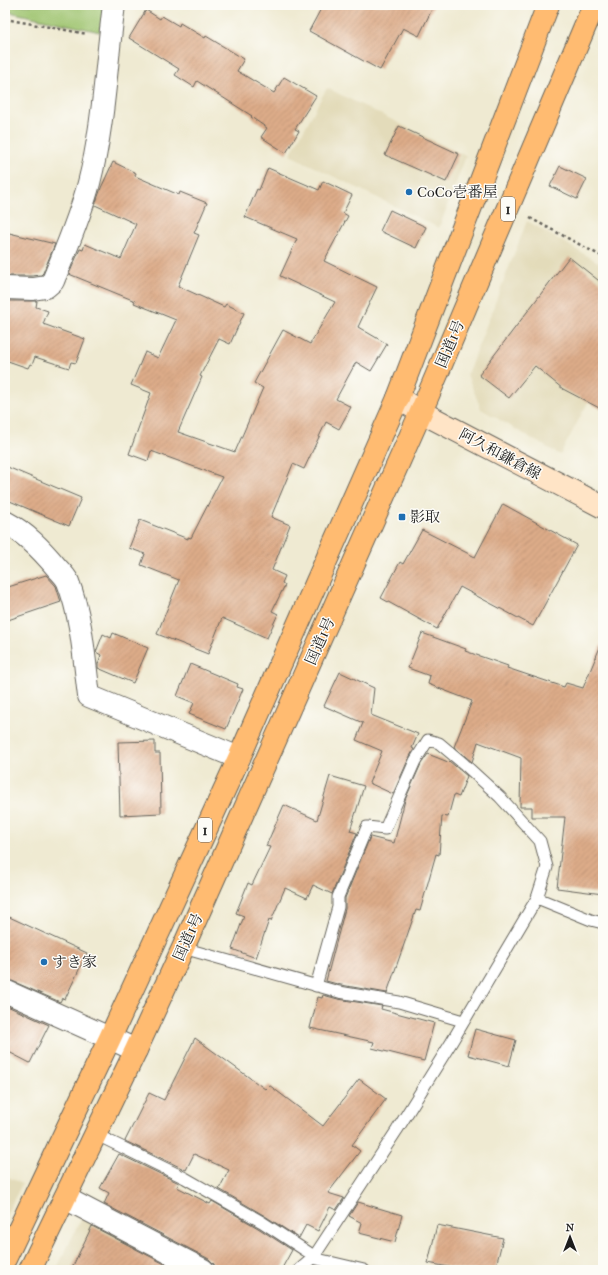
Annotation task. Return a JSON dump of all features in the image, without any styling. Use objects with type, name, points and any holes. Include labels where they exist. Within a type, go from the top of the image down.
[{"type":"highway","name":"国道1号","points":[[5,1259],[110,1038],[239,758],[398,398],[548,5]]},
{"type":"highway","name":"国道1号","points":[[30,1270],[136,1050],[183,948],[422,412],[594,5]]},
{"type":"main road","name":"阿久和鎌倉線","points":[[398,398],[603,507]]},
{"type":"street","points":[[5,288],[33,289],[46,287],[53,281],[75,229],[89,184],[98,137],[114,5]]},
{"type":"street","points":[[5,522],[18,528],[33,541],[68,581],[79,622],[89,696],[239,758]]},
{"type":"street","points":[[5,991],[136,1050]]},
{"type":"street","points":[[65,1198],[202,1270]]},
{"type":"lane","points":[[299,1270],[314,1257],[397,1130],[537,898],[547,867],[540,841],[500,797],[439,743],[428,740],[415,762],[385,829],[367,827],[338,897],[338,907],[316,986]]},
{"type":"lane","points":[[537,898],[591,920],[603,923]]},
{"type":"lane","points":[[183,948],[339,992],[399,1002],[463,1021]]},
{"type":"lane","points":[[95,1134],[185,1178],[262,1222],[314,1257],[364,1270]]},
{"type":"path","points":[[5,19],[109,38]]},
{"type":"path","points":[[509,206],[603,257]]},
{"type":"shaded area","name":"CoCo壱番屋","points":[[327,88],[466,156],[439,228],[290,155]]},
{"type":"shaded area","points":[[527,221],[603,265],[603,374],[560,455],[481,409],[467,375]]},
{"type":"shaded area","points":[[5,1175],[22,1184],[5,1217]]},
{"type":"shaded area","points":[[82,1217],[190,1270],[56,1270]]},
{"type":"green space","points":[[5,5],[106,5],[100,32],[5,11]]},
{"type":"building","points":[[323,5],[434,5],[419,36],[403,28],[380,70],[309,31]]},
{"type":"building","points":[[146,10],[160,19],[162,16],[179,26],[180,23],[205,38],[206,36],[244,59],[237,71],[274,93],[284,77],[316,96],[295,129],[299,131],[286,153],[261,137],[267,128],[251,117],[252,116],[197,81],[194,87],[175,75],[179,69],[129,38]]},
{"type":"building","points":[[399,126],[459,154],[446,182],[385,155]]},
{"type":"building","points":[[113,162],[136,173],[135,176],[179,195],[180,192],[207,203],[194,233],[199,235],[178,286],[224,307],[226,304],[244,313],[230,344],[219,339],[200,376],[202,377],[178,432],[235,452],[263,388],[254,383],[283,330],[310,344],[335,302],[280,276],[297,239],[245,217],[257,189],[259,190],[268,168],[319,190],[323,181],[352,195],[343,213],[348,216],[324,261],[377,287],[358,327],[387,344],[371,371],[356,362],[336,399],[351,407],[339,429],[326,422],[304,469],[293,464],[271,517],[290,525],[272,570],[285,576],[282,583],[285,585],[272,611],[278,614],[267,638],[222,618],[208,654],[157,634],[179,580],[141,565],[145,554],[129,548],[140,520],[188,539],[188,537],[191,538],[222,477],[151,451],[148,461],[129,454],[151,393],[131,385],[145,352],[158,358],[176,320],[134,303],[135,301],[69,274],[80,249],[83,250],[85,244],[121,259],[136,224],[95,205]]},
{"type":"building","points":[[560,166],[587,179],[577,199],[550,186]]},
{"type":"building","points":[[390,210],[426,227],[416,248],[380,231]]},
{"type":"building","points":[[5,232],[55,244],[41,275],[5,276]]},
{"type":"building","points":[[569,257],[603,284],[603,410],[563,389],[535,366],[509,398],[479,375]]},
{"type":"building","points":[[5,301],[37,301],[36,307],[48,311],[43,324],[85,339],[76,363],[71,362],[69,368],[35,357],[32,365],[30,364],[28,368],[5,360]]},
{"type":"building","points":[[5,466],[81,498],[69,526],[5,499]]},
{"type":"building","points":[[503,504],[577,545],[533,626],[460,587],[437,629],[381,598],[400,562],[403,564],[422,530],[475,557]]},
{"type":"building","points":[[46,575],[56,586],[61,602],[5,621],[5,588]]},
{"type":"building","points":[[113,633],[148,648],[133,683],[98,668],[101,655],[96,652],[103,634],[111,638]]},
{"type":"building","points":[[422,633],[466,649],[465,651],[508,666],[507,668],[564,687],[566,683],[583,688],[603,640],[603,894],[557,888],[565,817],[532,817],[532,807],[520,807],[521,758],[478,742],[472,762],[454,747],[472,701],[428,684],[430,676],[408,668]]},
{"type":"building","points":[[190,664],[238,684],[237,687],[243,689],[226,729],[189,714],[194,703],[177,696]]},
{"type":"building","points":[[340,672],[374,688],[371,715],[418,734],[412,748],[414,749],[393,794],[369,783],[382,751],[356,740],[363,723],[324,706]]},
{"type":"building","points":[[155,741],[155,753],[160,753],[161,813],[120,815],[118,742]]},
{"type":"building","points":[[428,754],[448,762],[449,761],[467,776],[459,797],[454,795],[448,817],[442,816],[439,855],[436,854],[420,911],[416,910],[387,993],[326,981],[345,909],[345,898],[370,837],[394,843],[405,800],[421,764]]},
{"type":"building","points":[[330,776],[364,786],[350,831],[357,833],[332,894],[313,885],[307,898],[285,888],[271,921],[269,920],[256,958],[232,949],[244,916],[236,913],[248,883],[252,885],[270,847],[266,846],[284,805],[317,820]]},
{"type":"building","name":"すき家","points":[[5,915],[87,953],[65,999],[62,998],[60,1002],[5,979]]},
{"type":"building","points":[[323,995],[382,1006],[381,1009],[434,1023],[424,1061],[372,1048],[374,1042],[310,1028],[318,997],[322,998]]},
{"type":"building","points":[[5,1005],[49,1025],[30,1063],[5,1050]]},
{"type":"building","points":[[475,1029],[516,1040],[509,1066],[468,1055]]},
{"type":"building","points":[[195,1038],[265,1089],[269,1085],[323,1126],[359,1079],[386,1099],[352,1145],[360,1151],[328,1193],[344,1198],[336,1210],[330,1207],[318,1231],[306,1225],[299,1238],[219,1189],[229,1170],[194,1154],[186,1170],[125,1141],[149,1093],[164,1100]]},
{"type":"building","points":[[119,1154],[179,1183],[177,1187],[210,1204],[212,1201],[292,1250],[281,1270],[215,1270],[214,1264],[209,1259],[104,1204],[109,1193],[100,1188]]},
{"type":"building","points":[[358,1202],[402,1215],[395,1242],[359,1233],[362,1223],[349,1216]]},
{"type":"building","points":[[437,1225],[503,1238],[495,1270],[464,1270],[428,1263]]},
{"type":"building","points":[[92,1226],[176,1270],[71,1270]]},
{"type":"place","name":"CoCo壱番屋","points":[[409,192]]},
{"type":"place","name":"影取","points":[[402,517]]},
{"type":"place","name":"すき家","points":[[44,962]]}]
